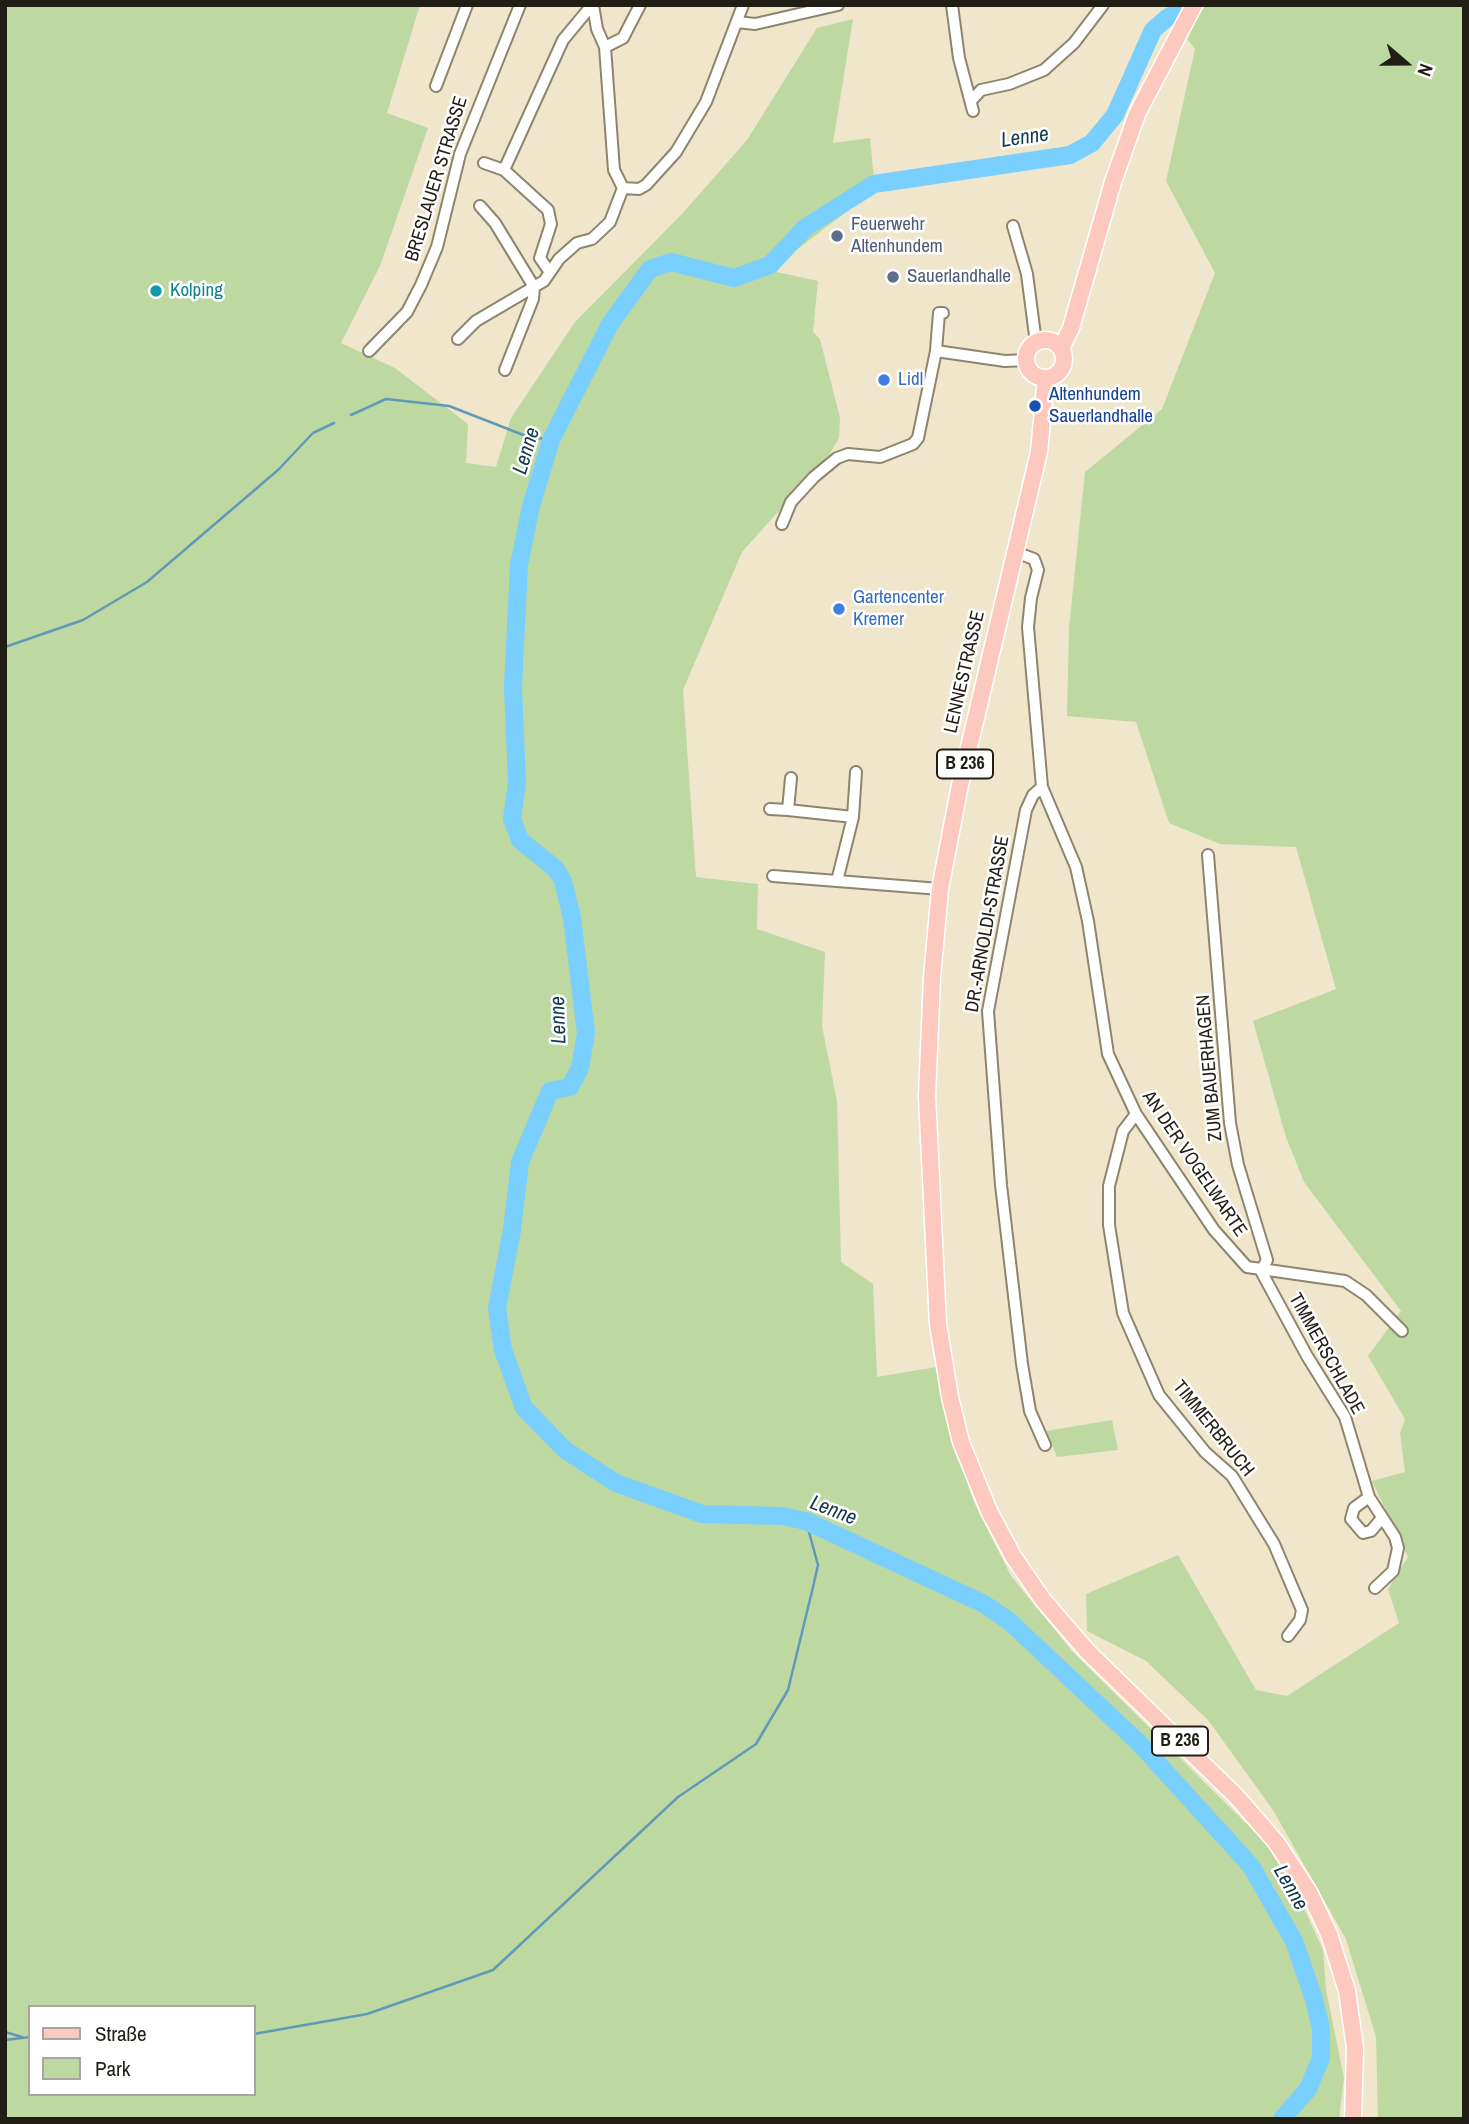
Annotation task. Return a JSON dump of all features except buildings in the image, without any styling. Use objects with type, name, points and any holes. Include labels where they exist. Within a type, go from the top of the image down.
[{"type":"main road","name":"B 236","points":[[1046,378],[1061,369],[1064,358],[1061,348],[1071,328],[1124,148],[1145,94],[1194,5]]},
{"type":"main road","points":[[1046,378],[1031,370],[1027,360],[1029,350],[1036,343],[1052,341],[1061,348]]},
{"type":"main road","name":"LENNESTRASSE","points":[[1046,378],[1039,452],[960,785],[940,889],[932,978],[928,1096],[938,1324],[950,1397],[974,1479],[1000,1534],[1043,1600],[1087,1651],[1236,1796],[1281,1850],[1309,1892],[1329,1934],[1347,1991],[1355,2048],[1354,2113]]},
{"type":"street","points":[[436,86],[467,5]]},
{"type":"street","name":"BRESLAUER STRASSE","points":[[369,351],[407,312],[421,285],[437,247],[460,155],[520,5]]},
{"type":"street","points":[[458,339],[476,321],[544,281],[549,271],[577,243],[592,239],[610,222],[623,188],[614,170],[605,47],[597,29],[593,5]]},
{"type":"street","points":[[504,170],[563,40],[593,5]]},
{"type":"street","points":[[605,47],[623,38],[640,5]]},
{"type":"street","points":[[623,188],[639,189],[646,185],[676,152],[706,102],[743,5]]},
{"type":"street","points":[[737,22],[755,24],[838,5]]},
{"type":"street","points":[[952,5],[959,58],[972,106],[981,90],[1009,84],[1044,70],[1066,51],[1103,5]]},
{"type":"street","points":[[484,163],[504,170],[548,210],[551,224],[541,258],[549,271]]},
{"type":"street","points":[[480,206],[495,223],[534,287],[533,299],[505,370]]},
{"type":"street","points":[[1013,226],[1027,274],[1036,343]]},
{"type":"street","points":[[782,524],[791,502],[814,477],[837,458],[848,454],[880,457],[913,444],[918,438],[936,351],[939,313],[943,313]]},
{"type":"street","points":[[936,351],[1005,361],[1027,360]]},
{"type":"street","points":[[1014,552],[1034,559],[1038,570],[1028,627],[1042,787]]},
{"type":"street","points":[[837,881],[853,817],[856,772]]},
{"type":"street","points":[[788,810],[791,778]]},
{"type":"street","name":"AN DER VOGELWARTE","points":[[1042,787],[1076,867],[1088,922],[1108,1054],[1136,1114],[1214,1230],[1247,1267],[1261,1271]]},
{"type":"street","name":"DR.-ARNOLDI-STRASSE","points":[[1042,787],[1033,795],[1026,810],[988,1011],[1001,1185],[1021,1351],[1030,1411],[1045,1445]]},
{"type":"street","points":[[770,809],[853,817]]},
{"type":"street","name":"ZUM BAUERHAGEN","points":[[1208,855],[1230,1123],[1238,1165],[1267,1260],[1261,1271]]},
{"type":"street","points":[[773,877],[940,889]]},
{"type":"street","name":"TIMMERBRUCH","points":[[1136,1114],[1123,1131],[1109,1186],[1109,1225],[1123,1313],[1159,1395],[1205,1452],[1232,1476],[1274,1544],[1301,1610],[1300,1620],[1288,1636]]},
{"type":"street","points":[[1261,1271],[1293,1272],[1345,1281],[1366,1296],[1402,1331]]},
{"type":"street","name":"TIMMERSCHLADE","points":[[1261,1271],[1307,1356],[1345,1417],[1369,1497],[1395,1537],[1397,1562],[1393,1571],[1375,1588]]},
{"type":"street","points":[[1369,1497],[1354,1507],[1352,1519],[1363,1533],[1371,1531],[1382,1518]]},
{"type":"green space","points":[[5,5],[420,5],[387,113],[428,128],[380,266],[341,343],[395,368],[468,424],[466,463],[496,467],[511,418],[575,322],[682,214],[747,140],[817,28],[853,19],[833,143],[870,138],[875,190],[778,264],[777,272],[818,281],[813,332],[820,339],[840,418],[839,438],[829,455],[742,552],[683,690],[696,877],[758,884],[757,929],[825,952],[822,1026],[837,1101],[841,1262],[873,1284],[877,1377],[936,1367],[948,1426],[974,1502],[1011,1576],[1072,1651],[1265,1842],[1299,1897],[1323,1950],[1326,1990],[1344,2078],[1339,2119],[5,2119]]},
{"type":"green space","points":[[1206,5],[1464,5],[1464,2119],[1378,2119],[1376,2037],[1346,1939],[1273,1810],[1208,1720],[1146,1661],[1087,1631],[1086,1594],[1178,1555],[1256,1690],[1287,1696],[1399,1623],[1388,1589],[1408,1557],[1372,1481],[1405,1472],[1400,1433],[1405,1419],[1368,1356],[1401,1311],[1304,1182],[1286,1137],[1253,1021],[1336,989],[1296,847],[1220,844],[1169,823],[1136,722],[1067,716],[1069,628],[1085,472],[1162,409],[1215,273],[1166,181],[1195,49],[1184,35]]},
{"type":"green space","points":[[1112,1420],[1118,1450],[1057,1457],[1046,1431]]},
{"type":"waterway","name":"Lenne","points":[[1191,5],[1167,18],[1153,30],[1115,115],[1092,143],[1070,155],[874,184],[806,227],[770,265],[734,278],[671,262],[650,269],[610,324],[551,440],[531,506],[519,565],[513,687],[517,783],[512,819],[520,840],[556,869],[563,881],[572,918],[586,1033],[580,1068],[570,1087],[550,1091],[520,1162],[512,1230],[497,1308],[503,1350],[524,1408],[565,1450],[616,1483],[702,1514],[782,1516],[806,1521],[984,1604],[1009,1621],[1140,1744],[1251,1866],[1294,1941],[1314,1999],[1321,2029],[1321,2058],[1308,2089],[1282,2119]]},
{"type":"waterway","points":[[351,415],[386,399],[449,406],[526,436],[551,440]]},
{"type":"waterway","points":[[5,647],[83,620],[147,582],[278,470],[313,433],[334,423]]},
{"type":"waterway","points":[[256,2034],[367,2014],[493,1970],[678,1797],[756,1744],[788,1690],[818,1565],[806,1521]]},
{"type":"waterway","points":[[5,2032],[22,2037]]},
{"type":"waterway","points":[[5,2040],[28,2037]]},
{"type":"place","name":"Feuerwehr Altenhundem","points":[[837,236]]},
{"type":"place","name":"Sauerlandhalle","points":[[893,277]]},
{"type":"place","name":"Kolping","points":[[156,291]]},
{"type":"place","name":"Lidl","points":[[884,380]]},
{"type":"place","name":"Altenhundem Sauerlandhalle","points":[[1035,406]]},
{"type":"place","name":"Gartencenter Kremer","points":[[839,609]]}]
